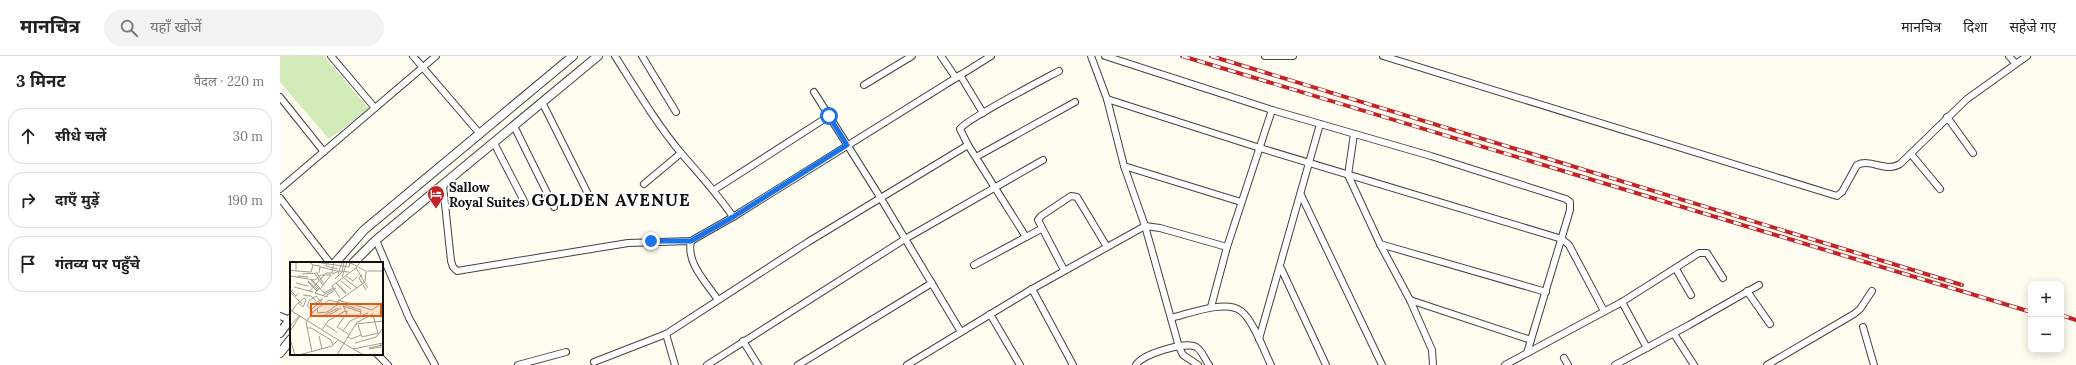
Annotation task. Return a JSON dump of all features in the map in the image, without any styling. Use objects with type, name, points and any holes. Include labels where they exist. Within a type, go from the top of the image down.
[{"type":"street","points":[[331,56],[375,108]]},
{"type":"street","points":[[413,56],[480,134]]},
{"type":"street","points":[[280,189],[436,56]]},
{"type":"street","points":[[336,262],[364,230],[573,56]]},
{"type":"street","points":[[615,56],[659,124],[681,153],[714,190],[733,217]]},
{"type":"street","points":[[642,56],[676,112]]},
{"type":"street","points":[[864,85],[912,56]]},
{"type":"street","points":[[941,56],[958,77],[983,113]]},
{"type":"street","points":[[443,185],[451,261],[453,267],[458,271],[628,243],[691,241],[733,217],[991,56]]},
{"type":"street","points":[[1092,56],[1107,100],[1124,166],[1145,226],[1179,347],[1183,355],[1198,365]]},
{"type":"street","points":[[1105,56],[1272,110],[1431,156],[1566,199],[1570,202],[1570,210],[1528,353]]},
{"type":"street","points":[[1265,56],[1293,56]]},
{"type":"street","points":[[1384,56],[1833,196],[1837,196],[1842,192],[1857,165],[1865,163],[1891,168],[1900,164],[1966,99],[2027,56]]},
{"type":"street","points":[[2009,56],[2015,63]]},
{"type":"street","points":[[354,262],[376,240],[494,143],[595,57]]},
{"type":"street","points":[[1026,237],[960,132],[961,127],[983,113],[1059,70]]},
{"type":"street","points":[[814,92],[962,332]]},
{"type":"street","points":[[280,97],[324,152]]},
{"type":"street","points":[[1107,100],[1348,175],[1562,239],[1569,244],[1604,311]]},
{"type":"street","points":[[542,102],[589,196]]},
{"type":"street","points":[[976,157],[1075,102]]},
{"type":"street","points":[[1211,307],[1227,247],[1272,110]]},
{"type":"street","points":[[714,190],[829,116]]},
{"type":"street","points":[[1947,117],[1973,153]]},
{"type":"street","points":[[1259,339],[1320,124]]},
{"type":"street","points":[[514,126],[554,207]]},
{"type":"street","points":[[1354,134],[1348,175],[1380,244],[1410,300],[1430,344],[1433,365]]},
{"type":"street","points":[[494,143],[525,203]]},
{"type":"street","points":[[594,362],[655,340],[666,334],[880,197],[968,145]]},
{"type":"street","points":[[644,184],[681,153]]},
{"type":"street","points":[[1911,154],[1940,189]]},
{"type":"street","points":[[711,364],[743,341],[905,239],[995,189],[1043,160]]},
{"type":"street","points":[[1124,166],[1241,202]]},
{"type":"street","points":[[424,180],[434,192]]},
{"type":"street","points":[[1301,195],[1382,365]]},
{"type":"street","points":[[1064,270],[1041,229],[1038,218],[1071,196],[1075,196],[1107,247]]},
{"type":"street","points":[[280,198],[329,262]]},
{"type":"street","points":[[911,364],[990,314],[1064,270],[1145,226],[1160,228],[1227,247]]},
{"type":"street","points":[[974,265],[1041,229]]},
{"type":"street","points":[[376,240],[409,318],[435,365]]},
{"type":"street","points":[[691,241],[689,250],[692,262],[718,300]]},
{"type":"street","points":[[1380,244],[1546,292]]},
{"type":"street","points":[[1505,365],[1622,302],[1700,253],[1705,252],[1724,278]]},
{"type":"street","points":[[1280,266],[1326,365]]},
{"type":"street","points":[[1676,269],[1691,295]]},
{"type":"street","points":[[798,365],[932,283]]},
{"type":"street","points":[[1615,365],[1674,334],[1759,284]]},
{"type":"street","points":[[1032,290],[1073,365]]},
{"type":"street","points":[[1747,291],[1770,324]]},
{"type":"street","points":[[1767,365],[1854,314],[1872,291]]},
{"type":"street","points":[[1410,300],[1531,340]]},
{"type":"street","points":[[1622,302],[1647,348]]},
{"type":"street","points":[[1171,318],[1211,307],[1238,309],[1246,316],[1271,365]]},
{"type":"street","points":[[990,314],[1020,365]]},
{"type":"street","points":[[280,316],[290,319],[280,333]]},
{"type":"street","points":[[1863,327],[1874,365]]},
{"type":"street","points":[[666,334],[675,365]]},
{"type":"street","points":[[1674,334],[1694,365]]},
{"type":"street","points":[[280,353],[290,340]]},
{"type":"street","points":[[743,341],[758,365]]},
{"type":"street","points":[[1136,365],[1143,357],[1152,353],[1179,347],[1197,347],[1209,365]]},
{"type":"street","points":[[518,365],[566,352]]},
{"type":"street","points":[[378,355],[388,365]]},
{"type":"street","points":[[1564,358],[1568,365]]},
{"type":"green space","points":[[280,56],[324,56],[369,109],[329,139],[280,82]]},
{"type":"railway","points":[[1182,56],[2028,311]]},
{"type":"railway","points":[[1211,56],[1962,285]]},
{"type":"railway","points":[[2064,316],[2076,320]]},
{"type":"place","name":"Sallow Royal Suites","points":[[436,209]]},
{"type":"district","name":"GOLDEN AVENUE","points":[[611,200]]},
{"type":"route","points":[[651,241],[691,241],[733,217],[847,145],[829,116]]}]
